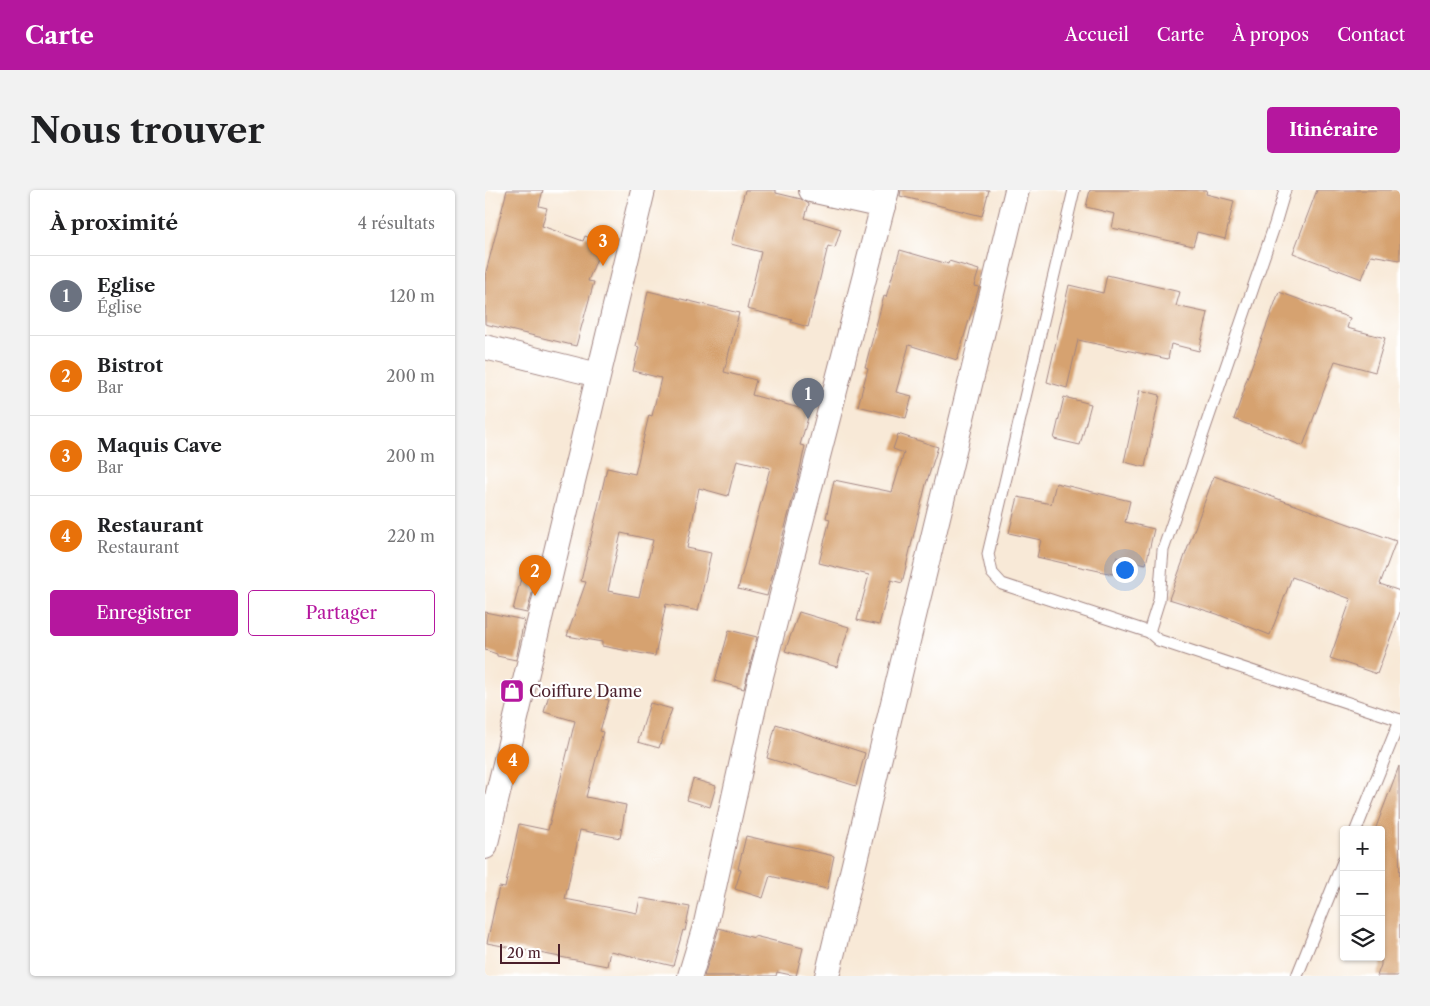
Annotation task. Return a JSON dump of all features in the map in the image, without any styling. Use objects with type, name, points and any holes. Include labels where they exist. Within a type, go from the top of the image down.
[{"type":"street","points":[[485,846],[643,190]]},
{"type":"street","points":[[690,976],[706,923],[760,680],[885,198],[811,190]]},
{"type":"street","points":[[827,976],[1017,190]]},
{"type":"street","points":[[485,347],[598,375]]},
{"type":"lane","points":[[1074,190],[988,554],[992,573],[1002,584],[1149,632],[1158,640],[1400,720],[1358,826]]},
{"type":"lane","points":[[1149,632],[1159,600],[1163,550],[1285,190]]},
{"type":"lane","points":[[1297,976],[1340,869]]},
{"type":"building","points":[[507,190],[543,190],[539,206],[547,208],[542,226],[583,241],[585,236],[603,243],[588,281],[594,282],[576,346],[485,324],[485,276]]},
{"type":"building","points":[[745,190],[776,190],[776,193],[801,199],[809,204],[805,218],[841,229],[835,248],[828,246],[808,327],[791,322],[792,320],[747,309],[761,252],[731,244]]},
{"type":"building","points":[[901,190],[989,190],[982,216],[900,196]]},
{"type":"building","points":[[1090,190],[1207,190],[1206,194],[1234,201],[1225,239],[1197,232],[1193,246],[1112,228],[1115,214],[1086,207]]},
{"type":"building","points":[[1317,190],[1400,190],[1400,260],[1371,255],[1362,279],[1293,253]]},
{"type":"building","points":[[900,250],[948,264],[949,261],[979,270],[974,286],[979,287],[957,360],[909,345],[896,392],[912,396],[906,418],[858,406],[868,368],[865,367],[884,296],[886,297]]},
{"type":"building","points":[[1107,275],[1180,292],[1176,306],[1208,313],[1199,351],[1171,344],[1168,359],[1078,340],[1067,388],[1047,382],[1069,285],[1103,293]]},
{"type":"building","points":[[648,291],[739,313],[724,372],[756,380],[752,395],[810,411],[800,445],[805,446],[798,478],[767,596],[738,589],[770,468],[737,460],[728,496],[699,488],[687,548],[711,553],[698,611],[666,604],[655,656],[602,646],[602,642],[567,636],[586,582],[581,581],[607,468],[635,474],[649,415],[652,416],[661,378],[633,371],[639,347],[636,346]],"holes":[[[621,533],[653,540],[639,597],[608,591]]]},
{"type":"building","points":[[1279,292],[1350,318],[1347,328],[1385,338],[1375,372],[1335,361],[1303,446],[1234,419]]},
{"type":"building","points":[[1140,390],[1160,395],[1145,467],[1124,462]]},
{"type":"building","points":[[1064,397],[1091,404],[1080,445],[1054,439]]},
{"type":"building","points":[[898,434],[938,447],[926,484],[902,583],[891,580],[879,625],[857,620],[869,575],[819,563],[830,519],[826,518],[834,480],[892,492],[904,453],[893,449]]},
{"type":"building","points":[[1214,476],[1396,541],[1380,584],[1400,591],[1400,612],[1377,674],[1330,658],[1351,599],[1292,577],[1270,635],[1217,614],[1169,599]]},
{"type":"building","points":[[1056,483],[1130,501],[1125,522],[1154,529],[1146,564],[1117,557],[1113,574],[1076,566],[1037,557],[1041,540],[1009,533],[1018,497],[1051,504]]},
{"type":"building","points":[[522,574],[536,577],[527,613],[513,610]]},
{"type":"building","points":[[485,612],[524,620],[516,660],[497,656],[497,654],[485,650]]},
{"type":"building","points":[[799,612],[849,627],[837,667],[785,651]]},
{"type":"building","points":[[729,630],[757,637],[744,689],[715,681]]},
{"type":"building","points":[[552,684],[609,700],[600,731],[603,732],[586,797],[626,805],[620,838],[580,830],[565,899],[637,913],[640,898],[690,907],[685,931],[683,930],[673,966],[610,951],[607,966],[487,943],[499,887],[505,888],[519,824],[548,830],[575,721],[544,712]]},
{"type":"building","points":[[650,703],[672,709],[659,748],[638,742]]},
{"type":"building","points":[[776,724],[865,753],[856,786],[767,758]]},
{"type":"building","points":[[1399,766],[1400,976],[1377,976],[1381,961],[1385,961],[1385,826],[1376,826]]},
{"type":"building","points":[[693,779],[716,786],[710,807],[687,800]]},
{"type":"building","points":[[746,836],[834,856],[827,889],[770,876],[763,898],[735,889],[741,870],[738,869]]},
{"type":"building","points":[[719,928],[754,938],[754,936],[803,948],[796,976],[777,972],[776,976],[704,976]]},
{"type":"place","name":"Maquis Cave","points":[[603,266]]},
{"type":"place","name":"Eglise","points":[[808,419]]},
{"type":"place","name":"Bistrot","points":[[535,596]]},
{"type":"place","name":"Coiffure Dame","points":[[512,691]]},
{"type":"place","name":"Restaurant","points":[[513,785]]}]
